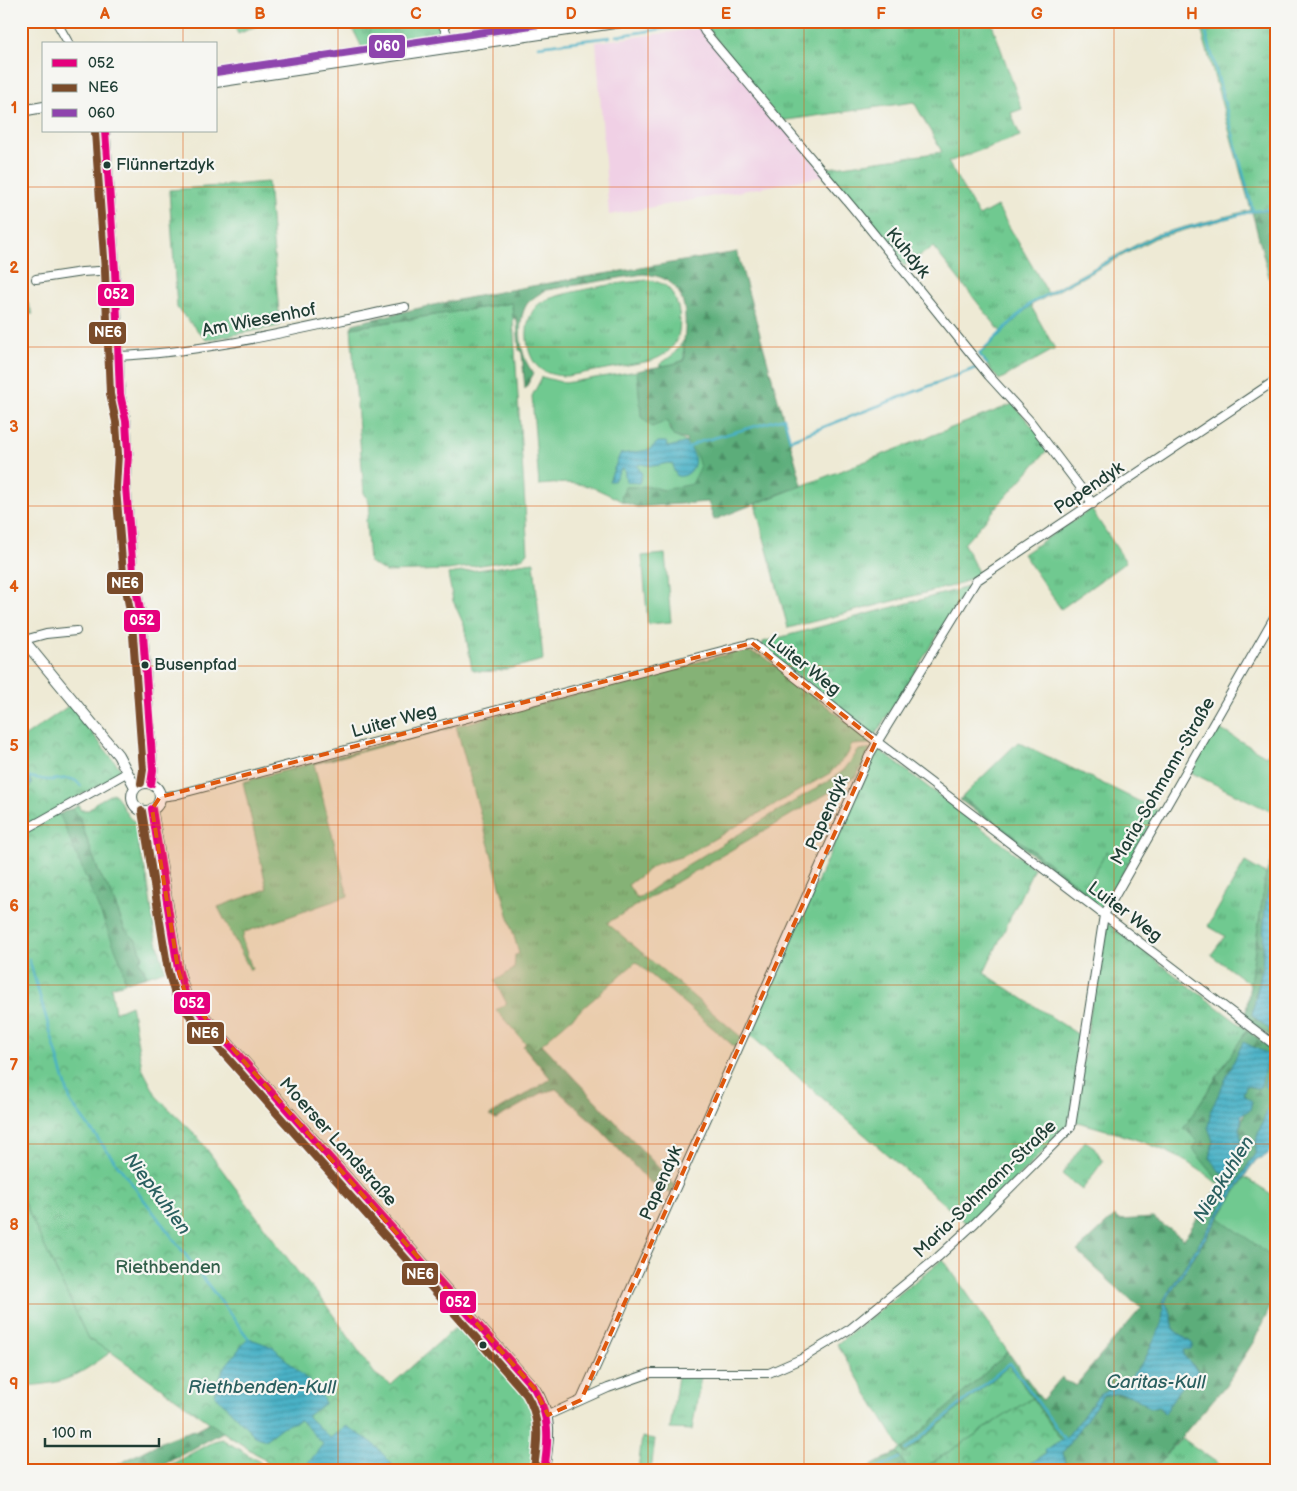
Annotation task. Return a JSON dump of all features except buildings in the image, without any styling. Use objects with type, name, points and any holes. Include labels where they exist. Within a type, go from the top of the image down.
[{"type":"main road","points":[[218,82],[628,21]]},
{"type":"main road","points":[[21,111],[42,108]]},
{"type":"main road","points":[[23,638],[110,744],[135,787],[132,797],[134,805],[140,810],[152,809],[158,804],[160,797],[157,789],[151,784],[142,783],[135,787]]},
{"type":"main road","name":"Moerser Landstraße","points":[[152,809],[180,978],[186,996],[534,1388],[548,1415],[549,1434],[544,1470]]},
{"type":"street","points":[[56,21],[68,42]]},
{"type":"street","points":[[441,21],[453,48]]},
{"type":"street","name":"Kuhdyk","points":[[699,21],[705,32],[853,208],[989,376],[1030,421],[1093,504]]},
{"type":"street","points":[[105,132],[115,270],[120,394],[127,438],[126,486],[132,558],[142,621],[153,770],[151,784]]},
{"type":"street","points":[[36,279],[82,272],[115,270]]},
{"type":"street","name":"Am Wiesenhof","points":[[118,356],[157,353],[230,342],[405,307]]},
{"type":"street","name":"Papendyk","points":[[581,1400],[876,741],[976,581],[1276,380]]},
{"type":"street","name":"Maria-Sohmann-Straße","points":[[548,1415],[608,1388],[651,1373],[769,1373],[801,1359],[850,1329],[975,1223],[1071,1127],[1104,915],[1276,614]]},
{"type":"street","points":[[23,638],[76,631]]},
{"type":"street","name":"Luiter Weg","points":[[160,797],[752,643],[876,741],[1276,1046]]},
{"type":"street","points":[[21,832],[128,772]]},
{"type":"highlighted area","points":[[752,643],[876,741],[581,1400],[548,1415],[534,1388],[186,996],[178,969],[152,809],[160,797]]},
{"type":"shaded area","points":[[702,28],[825,176],[609,215],[596,42]]},
{"type":"green space","points":[[232,21],[269,21],[238,34]]},
{"type":"green space","points":[[349,21],[437,21],[443,35],[436,43],[365,54]]},
{"type":"green space","points":[[702,21],[991,21],[1022,109],[1011,113],[1020,136],[948,162],[979,216],[997,206],[1048,293],[1154,235],[1251,210],[1199,21],[1276,21],[1276,210],[1252,212],[1155,238],[1033,304],[1031,306],[1055,349],[999,380],[979,355],[1030,306],[1029,304],[1001,332],[933,247],[904,266],[821,169],[942,152],[914,102],[780,121]]},
{"type":"green space","points":[[268,182],[280,326],[206,340],[177,308],[169,190]]},
{"type":"green space","points":[[1276,210],[1276,278],[1270,281],[1252,212]]},
{"type":"green space","points":[[737,252],[802,485],[714,520],[708,502],[637,507],[623,502],[621,496],[625,487],[650,486],[664,490],[687,440],[672,436],[671,426],[652,427],[641,417],[637,371],[684,361],[685,320],[682,300],[678,291],[665,279],[643,274],[546,290],[533,298],[527,304],[524,311],[520,330],[525,359],[534,373],[525,389],[522,353],[519,350],[517,321],[513,317],[512,303],[351,328],[353,324],[448,302]]},
{"type":"green space","points":[[650,280],[668,288],[678,308],[679,333],[673,346],[660,357],[650,361],[567,376],[548,373],[538,367],[529,352],[527,343],[528,323],[535,307],[542,302],[563,294],[627,282]]},
{"type":"green space","points":[[21,289],[33,314],[21,314]]},
{"type":"green space","points":[[512,303],[528,553],[520,559],[448,570],[386,572],[369,562],[366,520],[370,506],[364,493],[351,328]]},
{"type":"green space","points":[[684,340],[684,360],[665,367],[659,365],[674,354]]},
{"type":"green space","points":[[977,368],[789,441],[789,440]]},
{"type":"green space","points":[[637,371],[641,417],[652,427],[667,421],[673,436],[688,444],[696,456],[700,468],[692,484],[664,490],[650,486],[625,487],[621,496],[623,502],[583,485],[564,483],[539,485],[532,396],[542,377],[565,383]]},
{"type":"green space","points":[[1013,404],[1050,447],[964,544],[979,574],[960,584],[788,628],[755,504]]},
{"type":"green space","points":[[1091,509],[1126,562],[1061,609],[1023,554]]},
{"type":"green space","points":[[665,554],[671,622],[648,624],[642,556]]},
{"type":"green space","points":[[534,562],[543,660],[497,671],[487,672],[472,669],[464,625],[453,601],[448,574]]},
{"type":"green space","points":[[968,587],[875,735],[762,649],[763,642]]},
{"type":"green space","points":[[743,650],[763,656],[871,741],[869,744],[851,745],[848,754],[830,773],[684,856],[656,864],[628,885],[637,899],[687,865],[835,777],[844,770],[859,750],[870,749],[857,776],[607,923],[741,1037],[736,1048],[636,962],[535,1050],[528,1042],[526,1044],[496,1010],[507,1004],[495,981],[514,969],[515,955],[519,954],[456,726]]},
{"type":"green space","name":"Riethbenden","points":[[70,705],[123,772],[57,808],[122,965],[125,983],[111,987],[115,1012],[131,1005],[142,1068],[157,1097],[197,1136],[297,1271],[321,1298],[375,1374],[391,1385],[464,1320],[519,1380],[536,1405],[540,1416],[540,1443],[536,1470],[272,1470],[264,1459],[111,1352],[88,1339],[21,1196],[21,739]]},
{"type":"green space","points":[[454,725],[451,728],[314,764],[348,896],[245,932],[242,939],[252,969],[250,970],[218,907],[267,889],[243,782]]},
{"type":"green space","points":[[1216,727],[1266,756],[1276,741],[1276,814],[1190,772]]},
{"type":"green space","points":[[1018,742],[1159,811],[1128,864],[1107,852],[1084,890],[962,797]]},
{"type":"green space","points":[[877,748],[1034,868],[984,973],[1082,1037],[1069,1127],[968,1225],[749,1034]]},
{"type":"green space","points":[[113,793],[117,796],[129,817],[134,821],[146,821],[147,826],[138,827],[139,848],[147,877],[155,934],[165,970],[147,976],[139,960],[137,941],[125,931],[111,893],[99,873],[79,817],[72,809],[79,805],[80,810],[89,810],[95,803]]},
{"type":"green space","points":[[962,797],[1084,890],[1083,893],[960,800]]},
{"type":"green space","points":[[69,809],[74,810],[79,817],[99,873],[111,893],[125,930],[137,941],[143,957],[139,960],[147,976],[127,982],[117,964],[58,815]]},
{"type":"green space","points":[[1276,847],[1276,871],[1271,877],[1266,904],[1262,969],[1252,1015],[1276,1035],[1276,1041],[1245,1018],[1266,874]]},
{"type":"green space","points":[[1107,851],[1128,864],[1102,909],[1083,893]]},
{"type":"green space","points":[[1245,862],[1266,874],[1250,984],[1211,955],[1225,936],[1208,926]]},
{"type":"green space","points":[[1104,921],[1247,1030],[1184,1128],[1198,1142],[1194,1149],[1220,1183],[1219,1185],[1203,1172],[1169,1153],[1131,1138],[1074,1121]]},
{"type":"green space","points":[[1247,1030],[1276,1052],[1270,1061],[1264,1086],[1270,1090],[1270,1098],[1258,1136],[1256,1152],[1164,1299],[1162,1324],[1145,1359],[1129,1379],[1098,1396],[1066,1439],[1061,1440],[1010,1365],[905,1454],[902,1449],[1008,1352],[1042,1400],[1062,1377],[1064,1381],[1076,1385],[1142,1307],[1129,1299],[1077,1251],[1115,1216],[1119,1220],[1153,1218],[1184,1239],[1220,1183],[1193,1149],[1198,1142],[1184,1128]],"holes":[[[1255,1046],[1258,1088],[1246,1086],[1243,1094],[1252,1102],[1242,1122],[1240,1135],[1242,1158],[1210,1159],[1213,1141]]]},
{"type":"green space","points":[[528,1042],[535,1050],[542,1044],[675,1185],[671,1194],[657,1184],[649,1182],[597,1126],[556,1089],[542,1093],[496,1119],[489,1116],[551,1079],[523,1046]]},
{"type":"green space","points":[[1085,1141],[1094,1147],[1103,1161],[1082,1190],[1062,1174]]},
{"type":"green space","points":[[1245,1177],[1276,1197],[1276,1259],[1219,1218]]},
{"type":"green space","points":[[21,1196],[88,1339],[111,1352],[70,1378],[37,1385],[21,1386]]},
{"type":"green space","points":[[1219,1218],[1276,1259],[1276,1295],[1254,1341],[1225,1386],[1153,1470],[1066,1470],[1063,1452],[1103,1396],[1111,1394],[1128,1395],[1150,1408],[1158,1406],[1165,1414],[1177,1391],[1198,1370],[1184,1356],[1184,1350],[1193,1344],[1174,1330],[1171,1313],[1165,1302]]},
{"type":"green space","points":[[943,1259],[1008,1352],[902,1449],[904,1454],[1010,1365],[1032,1398],[921,1470],[908,1470],[897,1452],[901,1449],[837,1344]]},
{"type":"green space","points":[[678,1376],[701,1377],[692,1430],[670,1429]]},
{"type":"green space","points":[[1032,1398],[1061,1440],[1045,1450],[1047,1454],[1018,1470],[921,1470]]},
{"type":"green space","points":[[210,1422],[255,1436],[272,1470],[264,1459],[223,1432],[154,1470],[106,1470],[170,1438]]},
{"type":"green space","points":[[642,1437],[655,1439],[651,1470],[638,1470]]},
{"type":"green space","points":[[1182,1438],[1226,1469],[1153,1470]]},
{"type":"green space","points":[[222,1439],[260,1462],[267,1470],[161,1470],[214,1441]]},
{"type":"green space","points":[[897,1452],[908,1470],[863,1470]]},
{"type":"water","points":[[658,442],[666,442],[668,447],[685,443],[692,450],[694,466],[692,470],[686,475],[677,476],[673,464],[668,463],[654,466],[640,464],[637,466],[642,474],[639,483],[626,482],[624,469],[621,469],[614,481],[609,481],[620,454],[649,450]]},
{"type":"water","points":[[21,760],[32,784],[21,796]]},
{"type":"water","points":[[1276,871],[1276,1035],[1252,1015],[1262,966],[1264,916],[1268,891]]},
{"type":"water","points":[[1243,1042],[1268,1054],[1261,1086],[1258,1088],[1246,1086],[1243,1094],[1252,1101],[1250,1110],[1242,1114],[1240,1130],[1242,1158],[1232,1176],[1221,1173],[1210,1159],[1213,1141],[1208,1127],[1211,1110]]},
{"type":"water","name":"Caritas-Kull","points":[[1276,1053],[1276,1143],[1268,1154],[1257,1159],[1248,1171],[1165,1302],[1171,1313],[1174,1330],[1193,1344],[1191,1349],[1184,1350],[1184,1356],[1198,1371],[1195,1377],[1180,1388],[1165,1414],[1158,1406],[1150,1408],[1128,1395],[1111,1394],[1103,1396],[1063,1452],[1066,1470],[1018,1470],[1046,1454],[1044,1450],[1066,1438],[1098,1396],[1129,1379],[1145,1359],[1162,1324],[1164,1299],[1256,1152],[1257,1136],[1269,1106],[1270,1098],[1270,1090],[1264,1086],[1270,1061]]},
{"type":"water","name":"Riethbenden-Kull","points":[[248,1338],[273,1347],[320,1392],[325,1403],[307,1416],[330,1438],[346,1426],[373,1443],[397,1470],[303,1470],[323,1444],[300,1420],[282,1427],[265,1440],[255,1436],[214,1394],[223,1369]]},
{"type":"waterway","points":[[706,23],[717,21]]},
{"type":"waterway","points":[[1203,21],[1253,211]]},
{"type":"waterway","points":[[616,36],[694,24]]},
{"type":"waterway","points":[[538,46],[610,37]]},
{"type":"waterway","points":[[987,364],[979,354],[1030,304],[1155,236],[1253,211],[1276,209]]},
{"type":"waterway","points":[[687,449],[696,443],[784,418],[790,440],[976,368]]},
{"type":"waterway","points":[[29,777],[48,780],[71,779],[78,782],[81,786]]},
{"type":"waterway","name":"Niepkuhlen","points":[[29,959],[71,1103],[249,1339]]},
{"type":"waterway","points":[[906,1450],[1010,1363],[1065,1440]]},
{"type":"waterway","points":[[875,1470],[899,1458]]},
{"type":"transit line","name":"060","points":[[218,72],[558,21]]},
{"type":"transit line","name":"NE6","points":[[95,132],[105,271],[110,394],[116,422],[118,454],[116,488],[123,573],[132,622],[143,770],[141,783]]},
{"type":"transit line","name":"052","points":[[105,132],[115,270],[120,394],[126,421],[128,454],[126,487],[133,572],[142,621],[153,770],[151,784]]},
{"type":"transit line","name":"052","points":[[152,809],[178,969],[186,996],[534,1388],[546,1418],[547,1448],[544,1470]]},
{"type":"transit line","name":"NE6","points":[[142,811],[168,971],[177,1001],[526,1394],[534,1412],[537,1430],[534,1468]]},
{"type":"place","name":"Flünnertzdyk","points":[[107,165]]},
{"type":"place","name":"Busenpfad","points":[[145,665]]}]
